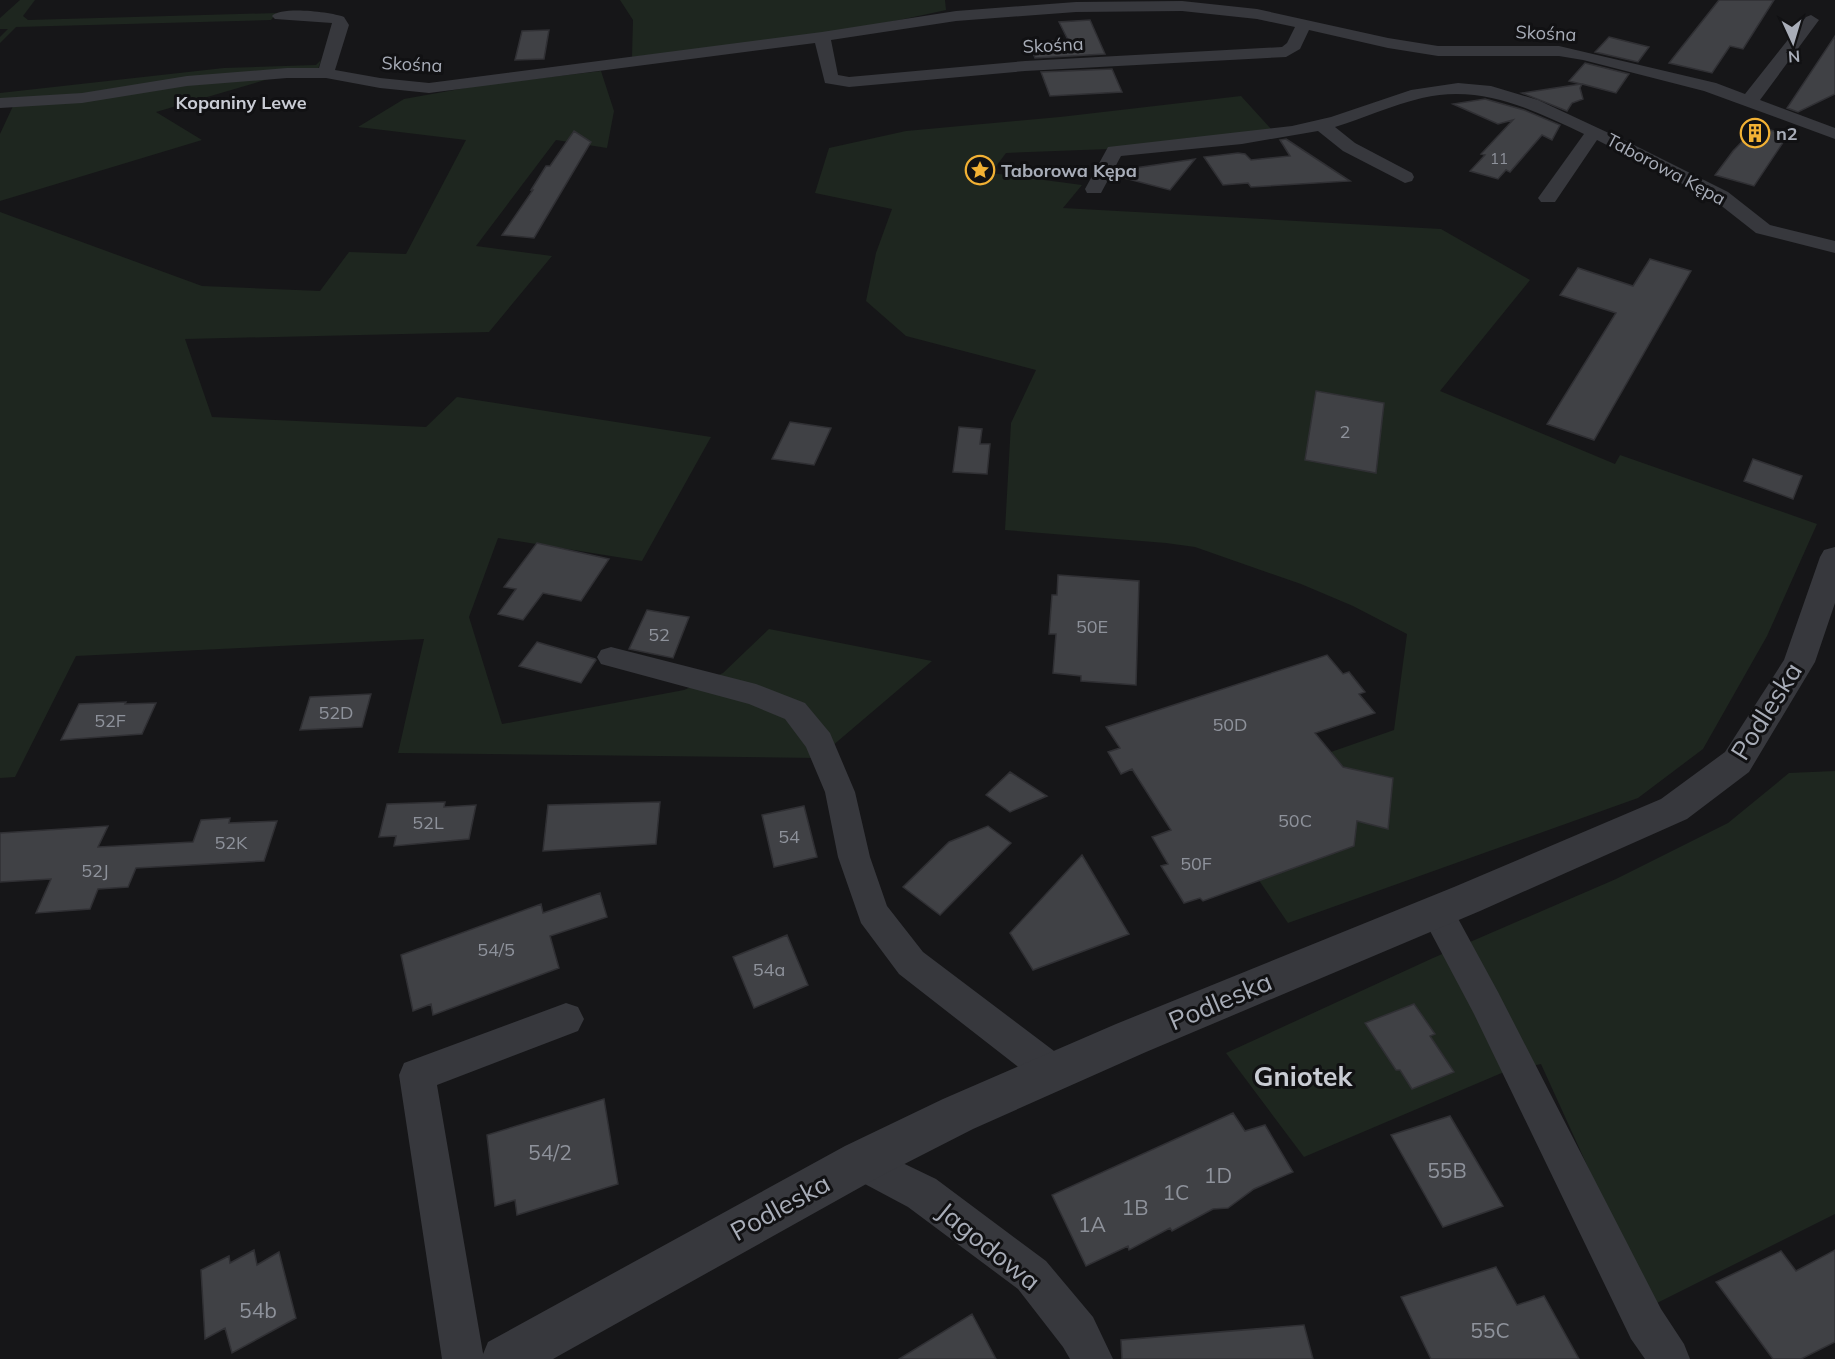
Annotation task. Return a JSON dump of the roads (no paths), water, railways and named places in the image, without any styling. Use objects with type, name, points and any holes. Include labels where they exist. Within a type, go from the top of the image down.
[{"type":"street","name":"Skośna","points":[[0,103],[81,98],[187,81],[262,74],[326,73],[380,83],[429,88],[822,37],[956,16],[1119,6],[1202,7],[1257,14],[1388,44],[1438,51],[1559,51],[1583,55],[1710,87],[1835,134]]},
{"type":"street","points":[[280,16],[330,16],[339,20],[341,25],[326,73]]},
{"type":"street","points":[[1746,100],[1754,96],[1811,20]]},
{"type":"street","name":"Skośna","points":[[822,37],[831,79],[849,82],[1025,66],[1286,52],[1294,46],[1304,24]]},
{"type":"street","name":"Taborowa Kępa","points":[[1094,189],[1114,151],[1270,136],[1322,125],[1425,90],[1445,87],[1478,88],[1503,93],[1594,132],[1721,196],[1762,229],[1835,247]]},
{"type":"street","points":[[1322,125],[1349,147],[1405,177]]},
{"type":"street","name":"Taborowa Kępa","points":[[1548,198],[1594,132]]},
{"type":"street","name":"Podleska","points":[[505,1359],[861,1162],[958,1114],[1437,912],[1674,809],[1737,762],[1799,662],[1835,557]]},
{"type":"street","points":[[611,657],[756,694],[795,711],[819,741],[840,792],[854,857],[873,913],[911,963],[1053,1072]]},
{"type":"street","points":[[1437,912],[1486,1003],[1646,1324],[1669,1359]]},
{"type":"street","points":[[463,1359],[417,1075],[566,1019]]},
{"type":"street","name":"Jagodowa","points":[[861,1162],[922,1193],[1032,1275],[1078,1332],[1092,1359]]},
{"type":"place","name":"n2","points":[[1755,133]]},
{"type":"place","name":"Taborowa Kępa","points":[[980,170]]},
{"type":"district","name":"Kopaniny Lewe","points":[[241,102]]},
{"type":"district","name":"Gniotek","points":[[1303,1076]]}]
